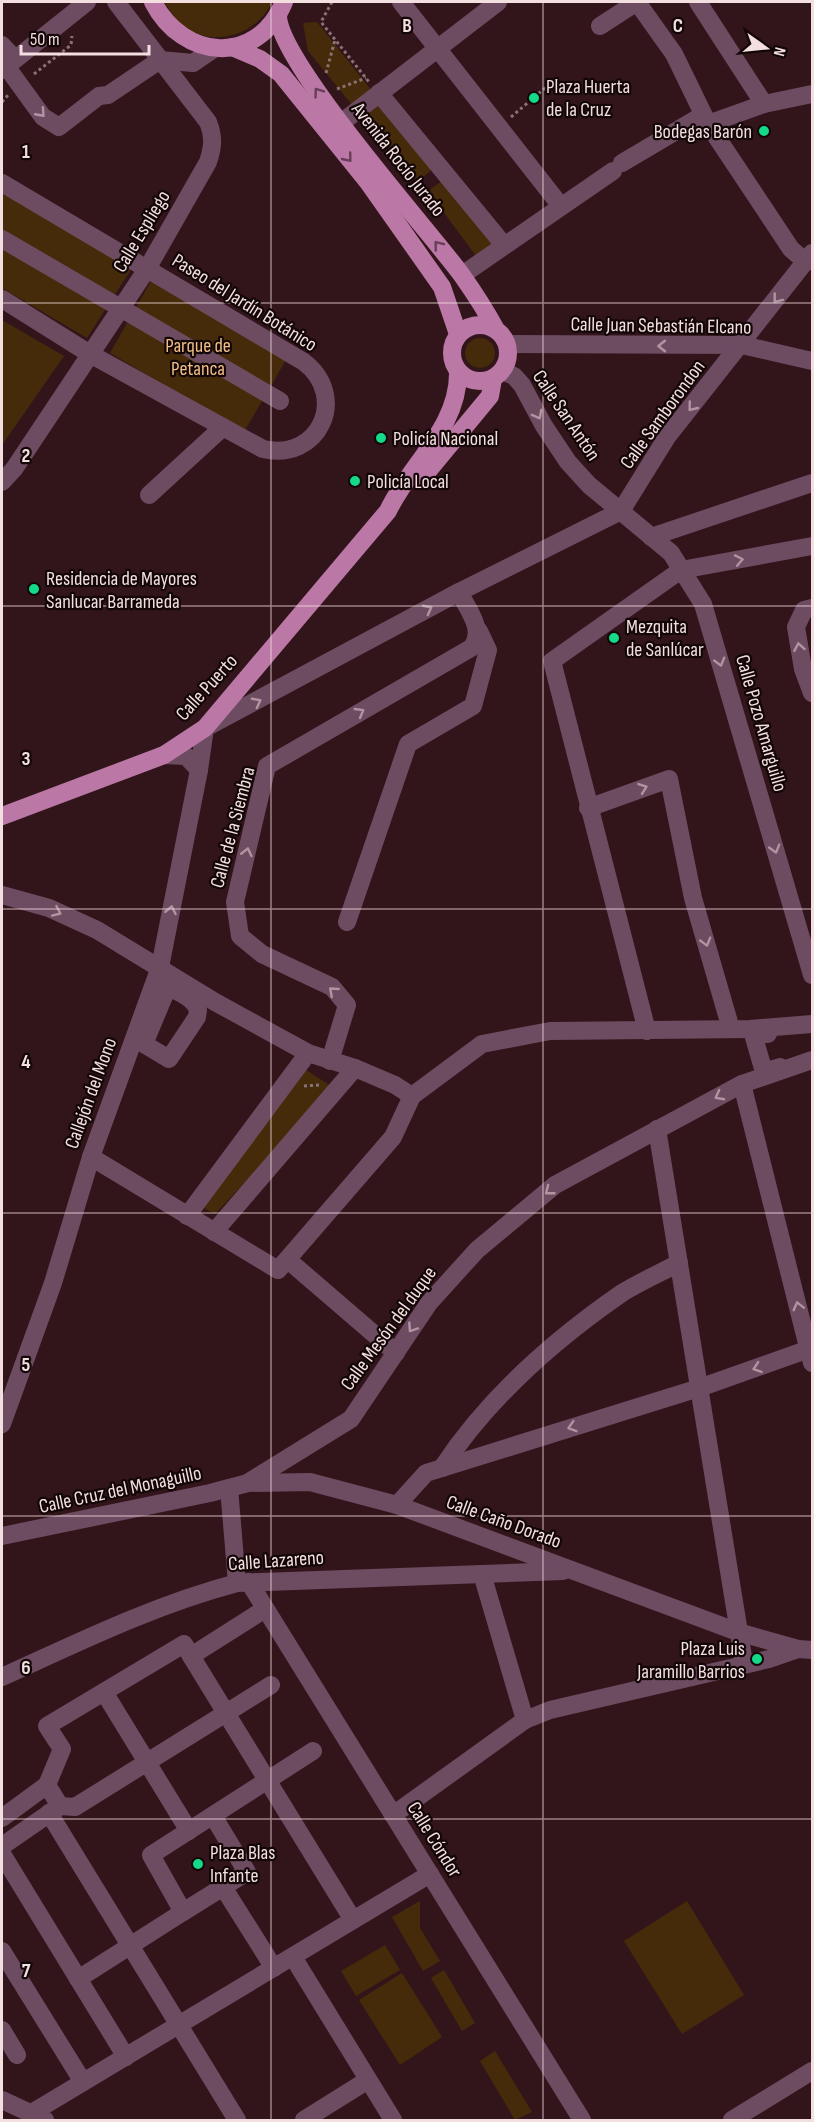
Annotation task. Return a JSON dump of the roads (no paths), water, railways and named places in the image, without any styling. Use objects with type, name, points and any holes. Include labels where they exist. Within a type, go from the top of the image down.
[{"type":"main road","name":"Avenida Rocío Jurado","points":[[153,2],[163,19],[177,34],[195,44],[223,47],[260,59],[281,74],[368,182],[442,287],[458,334]]},
{"type":"main road","name":"Avenida Rocío Jurado","points":[[281,8],[278,24],[291,54],[341,123],[462,275],[495,328]]},
{"type":"main road","points":[[223,47],[250,40],[266,29],[281,8]]},
{"type":"main road","points":[[479,324],[495,328],[507,344],[507,363],[497,375],[474,381],[458,372],[452,349],[458,334],[471,325],[479,324]]},
{"type":"main road","name":"Calle Puerto","points":[[388,511],[396,495],[436,438],[453,406],[459,389],[458,372]]},
{"type":"main road","name":"Calle Puerto","points":[[2,816],[164,755],[204,728],[388,511],[406,497],[490,396],[497,375]]},
{"type":"street","points":[[402,2],[437,50],[560,205]]},
{"type":"street","points":[[341,123],[498,2]]},
{"type":"street","points":[[600,26],[637,2],[674,54],[706,119],[791,249],[809,258]]},
{"type":"street","points":[[698,2],[764,104]]},
{"type":"street","points":[[7,65],[75,5]]},
{"type":"street","name":"Calle Espliego","points":[[2,482],[14,469],[147,269],[208,162],[213,147],[213,133],[208,122],[121,5]]},
{"type":"street","points":[[2,45],[7,65],[43,117],[59,127],[99,96],[108,95],[160,60],[193,63],[223,47]]},
{"type":"street","points":[[189,97],[193,63]]},
{"type":"street","name":"Avenida Rocío Jurado","points":[[379,93],[504,245]]},
{"type":"street","points":[[462,275],[617,167],[706,119],[813,94]]},
{"type":"street","name":"Paseo del Jardín Botánico","points":[[2,183],[304,362],[322,383],[326,401],[323,419],[314,435],[299,446],[281,451],[263,448],[90,354],[2,299]]},
{"type":"street","points":[[2,239],[280,401]]},
{"type":"street","name":"Calle Samborondon","points":[[621,511],[667,437],[809,258]]},
{"type":"street","name":"Calle Juan Sebastián Elcano","points":[[507,344],[742,345],[813,361]]},
{"type":"street","name":"Calle San Antón","points":[[497,375],[514,376],[522,385],[544,426],[568,462],[589,485],[621,511]]},
{"type":"street","points":[[149,495],[223,427]]},
{"type":"street","points":[[651,537],[813,483]]},
{"type":"street","points":[[204,728],[459,592],[621,511]]},
{"type":"street","name":"Calle Pozo Amarguillo","points":[[621,511],[670,553],[703,604],[813,975]]},
{"type":"street","points":[[647,1031],[552,661],[681,570],[813,546]]},
{"type":"street","points":[[347,922],[408,744],[473,706],[488,650],[459,592]]},
{"type":"street","points":[[812,693],[796,627],[804,610],[813,608]]},
{"type":"street","name":"Calle de la Siembra","points":[[330,1061],[347,1005],[332,987],[262,954],[240,936],[238,927],[235,902],[267,766],[471,648],[478,640],[479,631]]},
{"type":"street","name":"Callejón del Mono","points":[[2,1424],[53,1283],[91,1157],[160,967],[199,770],[204,728]]},
{"type":"street","points":[[164,755],[186,756],[199,770]]},
{"type":"street","points":[[588,808],[669,779],[693,897],[731,1029]]},
{"type":"street","points":[[2,895],[49,908],[97,930],[214,1002],[308,1053],[355,1068],[395,1085],[412,1096]]},
{"type":"street","points":[[130,1048],[168,1070],[214,1002]]},
{"type":"street","points":[[283,1265],[393,1137],[412,1096],[482,1044],[550,1031],[731,1029],[813,1024]]},
{"type":"street","points":[[813,1032],[753,1034],[764,1072],[813,1055]]},
{"type":"street","points":[[187,1216],[308,1053]]},
{"type":"street","name":"Calle Mesón del duque","points":[[248,1483],[351,1419],[429,1303],[477,1250],[555,1185],[742,1084],[813,1060]]},
{"type":"street","points":[[214,1232],[355,1068]]},
{"type":"street","points":[[397,1505],[426,1473],[442,1467],[811,1354],[742,1084]]},
{"type":"street","points":[[657,1129],[744,1663]]},
{"type":"street","points":[[91,1157],[214,1232],[283,1265],[396,1353]]},
{"type":"street","points":[[442,1467],[463,1436],[505,1391],[558,1341],[624,1292],[679,1263]]},
{"type":"street","name":"Calle Caño Dorado","points":[[248,1483],[310,1482],[397,1505],[738,1632]]},
{"type":"street","name":"Calle Cruz del Monaguillo","points":[[2,1536],[248,1483]]},
{"type":"street","points":[[230,1488],[243,1582]]},
{"type":"street","name":"Calle Lazareno","points":[[2,1677],[186,1596],[243,1582],[572,1570]]},
{"type":"street","points":[[482,1574],[525,1720]]},
{"type":"street","name":"Calle Cóndor","points":[[243,1582],[265,1609],[582,2121]]},
{"type":"street","points":[[191,1656],[265,1609]]},
{"type":"street","points":[[738,1632],[805,1649]]},
{"type":"street","points":[[2,1818],[47,1785],[62,1749],[47,1726],[184,1644],[353,1920]]},
{"type":"street","points":[[393,1815],[525,1720],[550,1710],[805,1649]]},
{"type":"street","points":[[2,1846],[55,1809],[75,1807],[271,1685]]},
{"type":"street","points":[[104,1692],[189,1831]]},
{"type":"street","points":[[183,1912],[151,1855],[313,1751]]},
{"type":"street","points":[[47,1785],[55,1809],[131,1946],[237,2121]]},
{"type":"street","points":[[78,1979],[247,1872],[213,1816]]},
{"type":"street","points":[[2,1854],[126,2057]]},
{"type":"street","points":[[2,2100],[25,2116],[430,1874]]},
{"type":"street","points":[[223,1887],[274,1968]]},
{"type":"street","points":[[2,1951],[83,2082]]},
{"type":"street","points":[[293,1957],[393,2121]]},
{"type":"street","points":[[2,2030],[17,2055]]},
{"type":"street","points":[[732,2121],[754,2115],[813,2071]]},
{"type":"street","points":[[304,2121],[368,2080]]},
{"type":"place","name":"Plaza Huerta de la Cruz","points":[[534,98]]},
{"type":"place","name":"Bodegas Barón","points":[[764,131]]},
{"type":"place","name":"Policía Nacional","points":[[381,438]]},
{"type":"place","name":"Policía Local","points":[[355,481]]},
{"type":"place","name":"Residencia de Mayores Sanlucar Barrameda","points":[[34,589]]},
{"type":"place","name":"Mezquita de Sanlúcar","points":[[614,638]]},
{"type":"place","name":"Plaza Luis Jaramillo Barrios","points":[[757,1659]]},
{"type":"place","name":"Plaza Blas Infante","points":[[198,1864]]},
{"type":"park label","name":"Parque de Petanca","points":[[198,356]]}]
